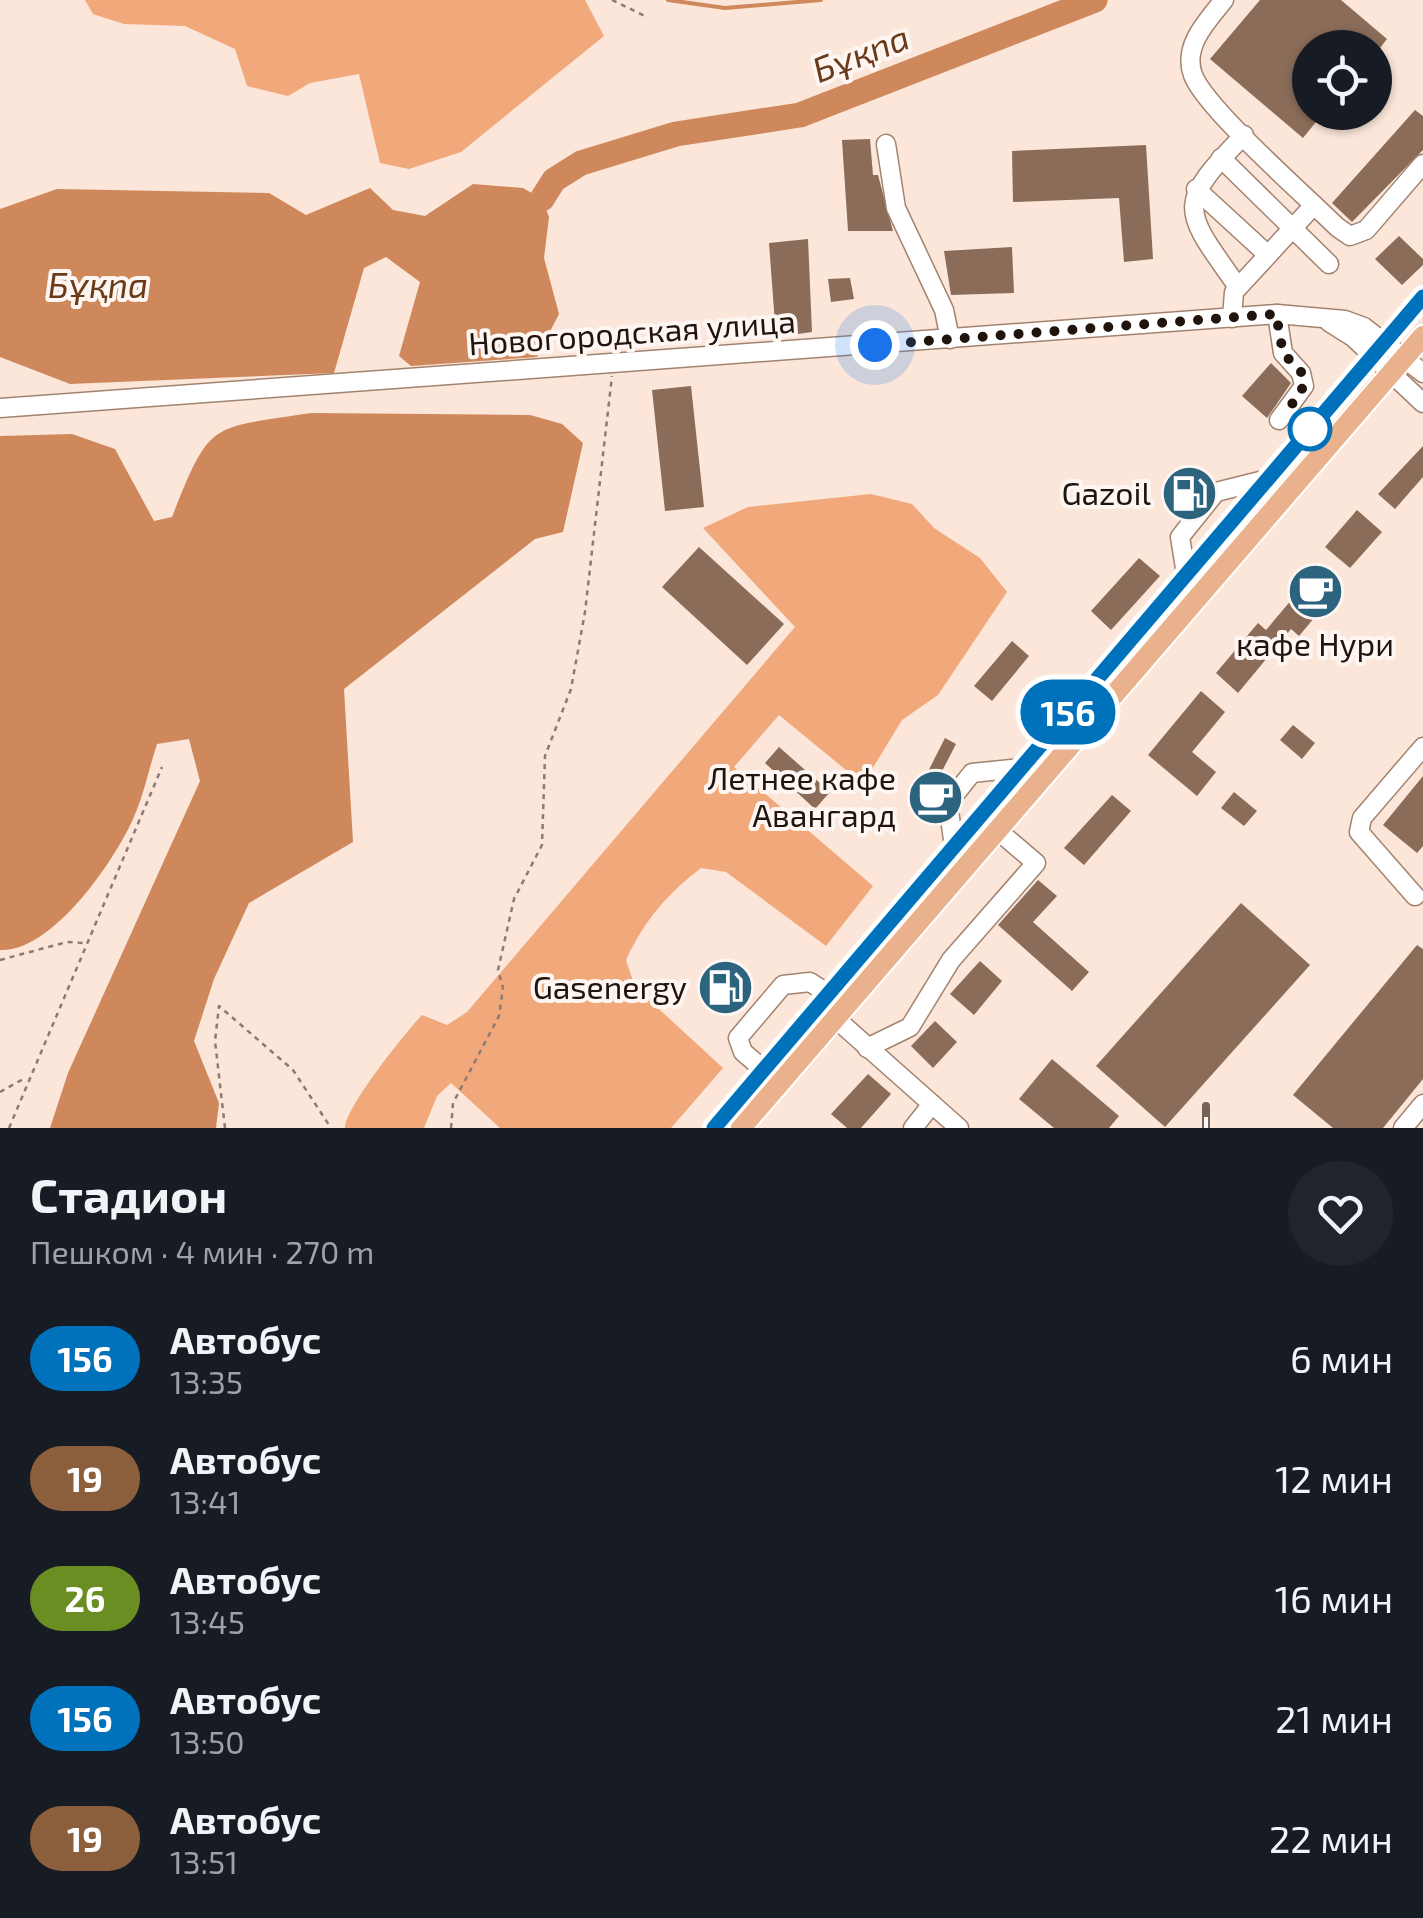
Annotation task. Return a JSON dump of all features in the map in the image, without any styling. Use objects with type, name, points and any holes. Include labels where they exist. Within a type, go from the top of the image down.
[{"type":"main road","points":[[714,1128],[954,847],[989,822],[1021,768],[1423,297]]},
{"type":"main road","points":[[741,1128],[835,1018],[989,822],[1423,336]]},
{"type":"street","points":[[1224,0],[1195,36],[1192,73],[1210,100],[1350,236],[1366,230],[1423,164]]},
{"type":"street","points":[[1238,287],[1202,235],[1196,220],[1196,189],[1244,134]]},
{"type":"street","points":[[886,144],[896,208],[944,310],[950,339]]},
{"type":"street","points":[[1221,158],[1329,264]]},
{"type":"street","points":[[1196,189],[1268,255]]},
{"type":"street","points":[[1232,318],[1232,298],[1238,287],[1314,205]]},
{"type":"street","points":[[1276,314],[1283,353],[1302,373],[1304,386],[1279,420]]},
{"type":"street","name":"Новогородская улица","points":[[0,408],[1276,314],[1328,322],[1344,320],[1379,349]]},
{"type":"street","points":[[1379,349],[1404,357],[1423,373]]},
{"type":"street","points":[[1379,349],[1390,375],[1423,402]]},
{"type":"street","points":[[1186,574],[1180,537],[1216,492],[1268,479]]},
{"type":"street","points":[[1420,895],[1359,832],[1362,818],[1423,746]]},
{"type":"street","points":[[954,847],[948,803],[972,774],[1021,768]]},
{"type":"street","points":[[868,1048],[910,1027],[951,960],[1036,863],[989,822]]},
{"type":"street","points":[[764,1070],[743,1052],[738,1038],[783,985],[800,980],[828,994]]},
{"type":"street","points":[[835,1018],[959,1128]]},
{"type":"street","points":[[913,1128],[932,1104]]},
{"type":"street","points":[[1403,1128],[1423,1104]]},
{"type":"path","points":[[612,0],[645,16]]},
{"type":"path","points":[[452,1128],[453,1103],[499,1016],[503,988],[498,970],[514,899],[542,845],[546,756],[572,689],[585,612],[612,365]]},
{"type":"path","points":[[9,1128],[27,1077],[162,767]]},
{"type":"path","points":[[0,960],[66,942],[85,943]]},
{"type":"path","points":[[225,1128],[215,1040],[220,1006],[294,1070],[331,1128]]},
{"type":"path","points":[[0,1092],[27,1077]]},
{"type":"shaded area","points":[[85,0],[585,0],[604,36],[461,152],[409,169],[380,163],[359,74],[310,83],[288,96],[247,86],[235,49],[185,26],[124,24],[93,14]]},
{"type":"shaded area","points":[[871,494],[912,504],[934,528],[980,558],[1007,592],[938,695],[902,720],[863,784],[779,715],[734,767],[873,886],[826,946],[726,872],[701,868],[658,909],[626,960],[635,987],[723,1068],[671,1128],[500,1128],[451,1083],[437,1096],[424,1128],[345,1128],[365,1088],[422,1015],[447,1025],[467,1012],[795,627],[703,528],[748,507]]},
{"type":"water","name":"Бұқпа","points":[[473,184],[523,188],[542,199],[549,217],[544,258],[559,314],[537,357],[411,366],[399,356],[420,282],[386,257],[364,268],[334,373],[70,384],[0,357],[0,209],[57,189],[269,193],[306,215],[370,188],[393,210],[425,216]]},
{"type":"water","points":[[311,413],[530,415],[562,424],[583,443],[563,532],[535,539],[344,689],[353,842],[249,903],[214,979],[194,1041],[219,1103],[216,1128],[50,1128],[68,1073],[200,781],[189,739],[157,744],[133,819],[96,880],[40,937],[20,947],[0,950],[0,436],[72,434],[115,449],[154,521],[172,517],[196,462],[218,434],[252,422]]},
{"type":"building","points":[[1260,0],[1341,0],[1376,30],[1292,30],[1292,129],[1210,59]]},
{"type":"building","points":[[1415,110],[1423,116],[1423,150],[1352,222],[1332,203]]},
{"type":"building","points":[[1294,130],[1309,130],[1303,138]]},
{"type":"building","points":[[870,139],[873,175],[878,175],[893,231],[848,231],[842,140]]},
{"type":"building","points":[[1146,145],[1153,259],[1124,262],[1119,198],[1013,202],[1012,151]]},
{"type":"building","points":[[1399,236],[1423,259],[1423,265],[1402,285],[1375,259]]},
{"type":"building","points":[[808,239],[812,332],[776,337],[769,243]]},
{"type":"building","points":[[1012,247],[1014,293],[951,295],[944,251]]},
{"type":"building","points":[[850,278],[854,299],[831,302],[828,279]]},
{"type":"building","points":[[1271,363],[1291,383],[1267,418],[1242,396]]},
{"type":"building","points":[[691,386],[704,507],[665,511],[652,390]]},
{"type":"building","points":[[1423,446],[1423,477],[1395,509],[1378,494]]},
{"type":"building","points":[[1357,510],[1382,532],[1350,568],[1325,547]]},
{"type":"building","points":[[699,547],[784,624],[747,665],[662,587]]},
{"type":"building","points":[[1139,558],[1160,576],[1111,630],[1091,611]]},
{"type":"building","points":[[1314,573],[1336,592],[1299,636],[1291,629],[1238,693],[1216,673],[1258,623],[1266,630]]},
{"type":"building","points":[[1012,641],[1029,656],[992,701],[974,686]]},
{"type":"building","points":[[1201,691],[1225,712],[1192,752],[1216,772],[1197,796],[1148,755]]},
{"type":"building","points":[[1293,725],[1315,743],[1302,759],[1280,740]]},
{"type":"building","points":[[945,738],[956,744],[924,806],[913,801]]},
{"type":"building","points":[[779,747],[830,792],[815,809],[765,763]]},
{"type":"building","points":[[1423,776],[1423,846],[1417,853],[1383,825]]},
{"type":"building","points":[[1234,792],[1257,811],[1244,826],[1221,808]]},
{"type":"building","points":[[1112,795],[1131,811],[1084,865],[1064,848]]},
{"type":"building","points":[[1038,880],[1057,896],[1033,922],[1089,972],[1072,991],[998,925]]},
{"type":"building","points":[[1241,903],[1310,965],[1165,1127],[1096,1066]]},
{"type":"building","points":[[1417,945],[1423,949],[1423,1079],[1383,1128],[1333,1128],[1293,1095]]},
{"type":"building","points":[[980,961],[1002,981],[974,1015],[950,994]]},
{"type":"building","points":[[935,1021],[957,1042],[933,1068],[911,1046]]},
{"type":"building","points":[[1052,1059],[1119,1116],[1109,1128],[1054,1128],[1019,1099]]},
{"type":"building","points":[[868,1074],[891,1094],[861,1128],[847,1128],[831,1114]]},
{"type":"waterway","points":[[668,0],[725,8],[821,0]]},
{"type":"waterway","name":"Бұқпа","points":[[542,199],[554,180],[581,163],[676,134],[800,115],[1095,0]]},
{"type":"railway","points":[[1206,1106],[1206,1128]]},
{"type":"bus line","name":"156","points":[[714,1128],[1423,297]]},
{"type":"place","name":"Gazoil","points":[[1190,494]]},
{"type":"place","name":"кафе Нури","points":[[1315,591]]},
{"type":"place","name":"Летнее кафе Авангард","points":[[935,797]]},
{"type":"place","name":"Gasenergy","points":[[726,988]]},
{"type":"route","points":[[875,345],[1276,314],[1283,353],[1302,373],[1304,386],[1292,403],[1310,429]]}]
